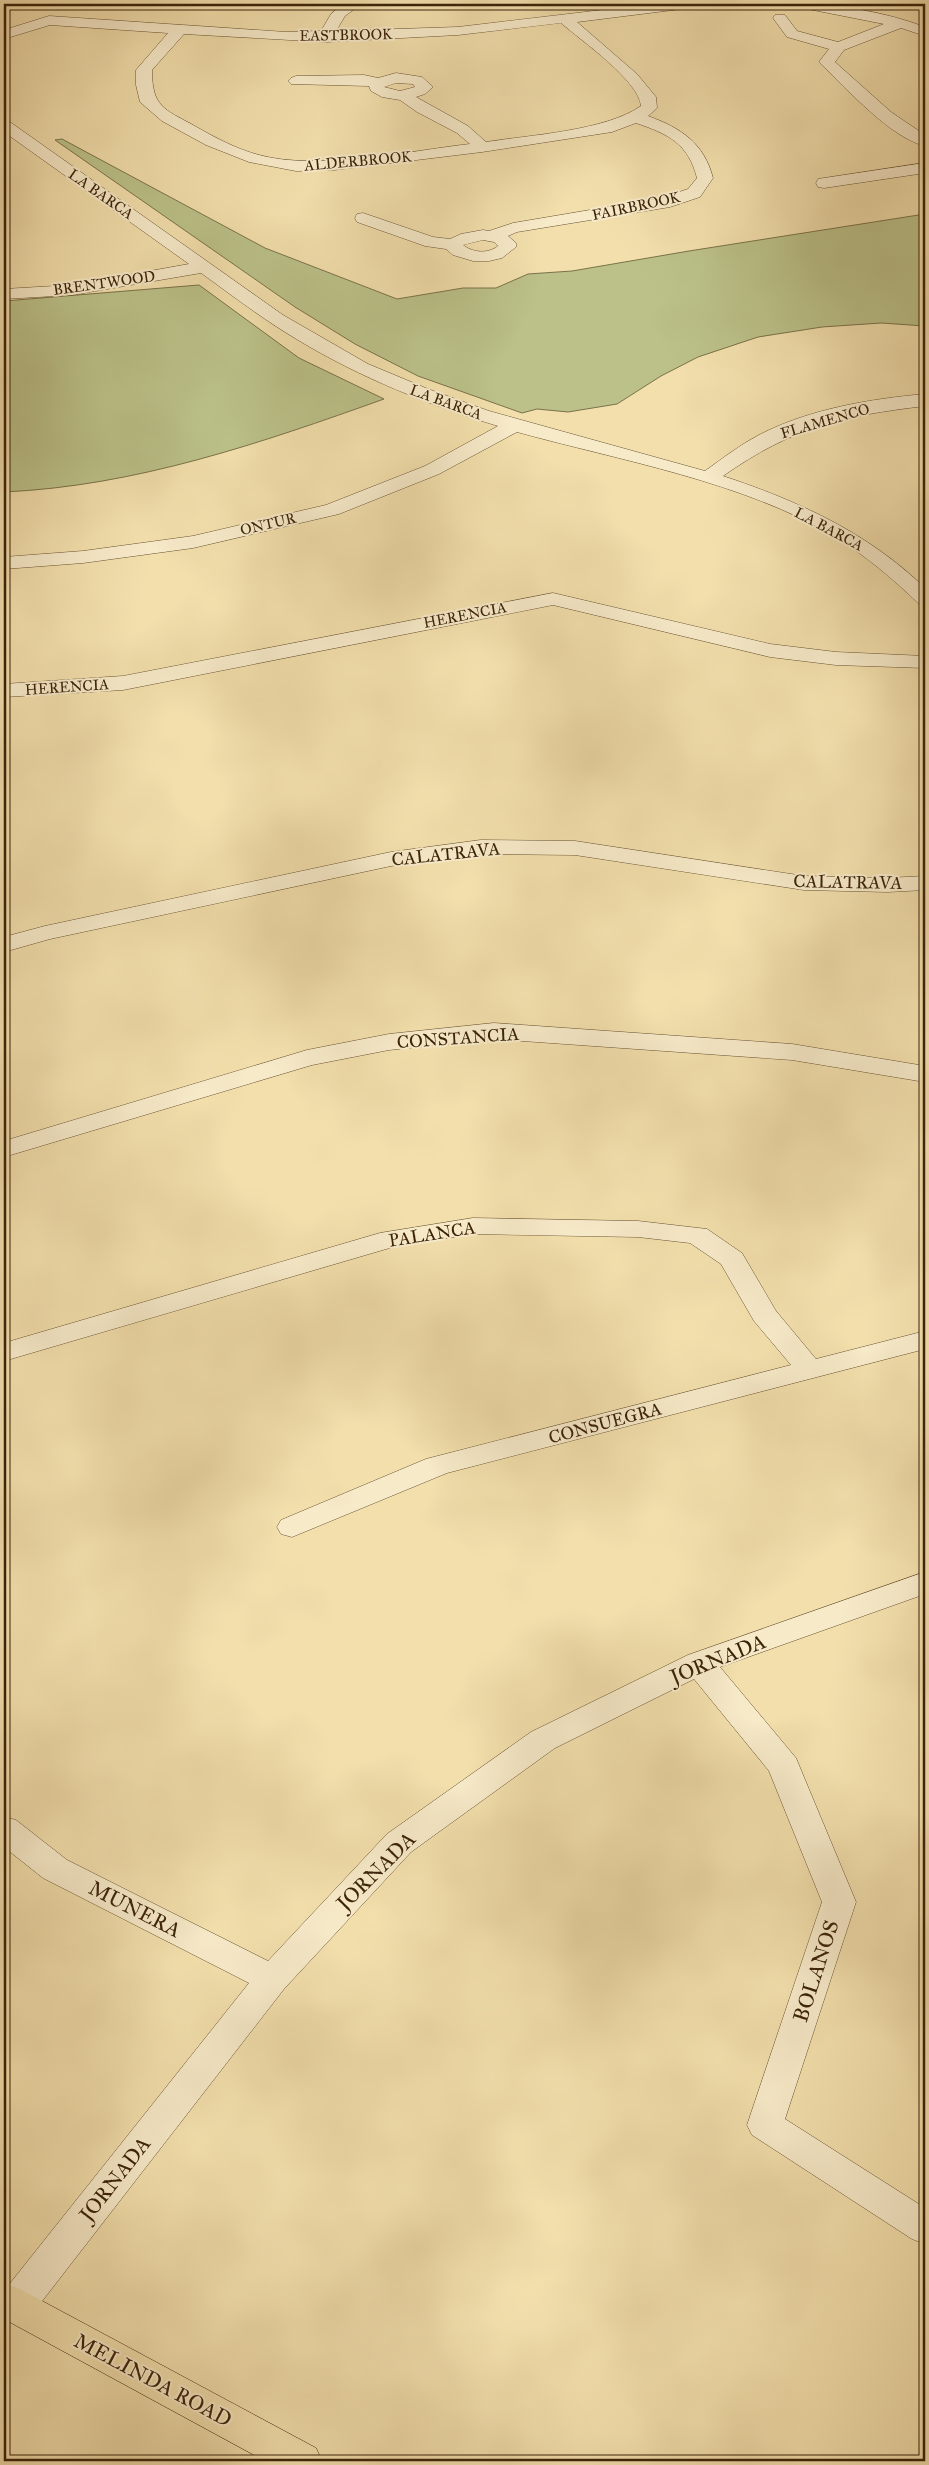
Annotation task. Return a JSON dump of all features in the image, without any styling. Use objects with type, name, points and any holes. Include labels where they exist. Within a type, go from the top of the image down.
[{"type":"main road","name":"MELINDA ROAD","points":[[9,2303],[302,2461]]},
{"type":"street","name":"EASTBROOK","points":[[4,35],[49,20],[179,30],[326,37],[458,31],[689,4]]},
{"type":"street","points":[[803,4],[901,23],[925,32]]},
{"type":"street","points":[[327,5],[349,6]]},
{"type":"street","points":[[326,37],[332,22],[349,6]]},
{"type":"street","points":[[564,18],[632,76],[648,97],[649,108],[636,117]]},
{"type":"street","points":[[780,18],[792,34],[839,47]]},
{"type":"street","points":[[901,23],[839,47],[827,62],[891,121],[904,131],[925,141]]},
{"type":"street","name":"ALDERBROOK","points":[[179,30],[159,50],[144,70],[144,85],[148,102],[168,118],[212,142],[255,159],[296,166],[334,165],[482,147],[612,126],[636,117]]},
{"type":"street","points":[[296,80],[364,80],[378,83],[403,78],[417,80],[424,85],[422,90],[404,95],[383,92],[376,88],[378,83]]},
{"type":"street","points":[[404,95],[413,104],[454,122],[471,134],[482,147]]},
{"type":"street","name":"FAIRBROOK","points":[[363,218],[431,242],[453,244],[456,250],[469,255],[486,256],[505,250],[507,243],[492,236],[513,228],[664,203],[694,193],[705,178],[703,161],[688,143],[667,128],[636,117]]},
{"type":"street","name":"LA BARCA","points":[[4,125],[305,338],[351,364],[398,385],[515,426],[707,478],[761,495],[808,515],[857,542],[903,577],[925,599]]},
{"type":"street","points":[[824,184],[925,168]]},
{"type":"street","name":"BRENTWOOD","points":[[4,294],[72,290],[204,267]]},
{"type":"street","name":"FLAMENCO","points":[[707,478],[761,442],[808,423],[886,404],[925,400]]},
{"type":"street","name":"ONTUR","points":[[4,563],[83,557],[193,542],[332,510],[432,470],[515,426]]},
{"type":"street","points":[[903,577],[925,571]]},
{"type":"street","name":"HERENCIA","points":[[4,691],[124,683],[553,599],[594,606],[748,646],[792,654],[832,658],[925,662]]},
{"type":"street","name":"CALATRAVA","points":[[4,945],[45,933],[391,859],[481,847],[575,848],[804,883],[888,885],[925,883]]},
{"type":"street","name":"CONSTANCIA","points":[[4,1149],[307,1058],[389,1042],[494,1031],[792,1052],[925,1074]]},
{"type":"street","name":"PALANCA","points":[[4,1352],[390,1239],[473,1226],[638,1229],[697,1235],[732,1259],[764,1314],[810,1370]]},
{"type":"street","name":"CONSUEGRA","points":[[292,1527],[437,1466],[925,1340]]},
{"type":"street","name":"JORNADA","points":[[9,2303],[272,1979],[399,1843],[543,1740],[699,1663],[925,1583]]},
{"type":"street","name":"BOLANOS","points":[[699,1663],[784,1766],[839,1902],[765,2125],[925,2228]]},
{"type":"street","name":"MUNERA","points":[[4,1830],[54,1869],[272,1979]]},
{"type":"green space","points":[[62,139],[265,248],[397,299],[463,288],[496,288],[528,274],[572,271],[925,214],[925,326],[881,323],[822,327],[758,337],[698,357],[661,376],[617,404],[568,412],[537,409],[522,413],[418,376],[355,344],[295,307],[55,140]]},
{"type":"green space","points":[[199,285],[299,358],[384,399],[245,446],[150,472],[53,488],[4,492],[4,301]]}]
